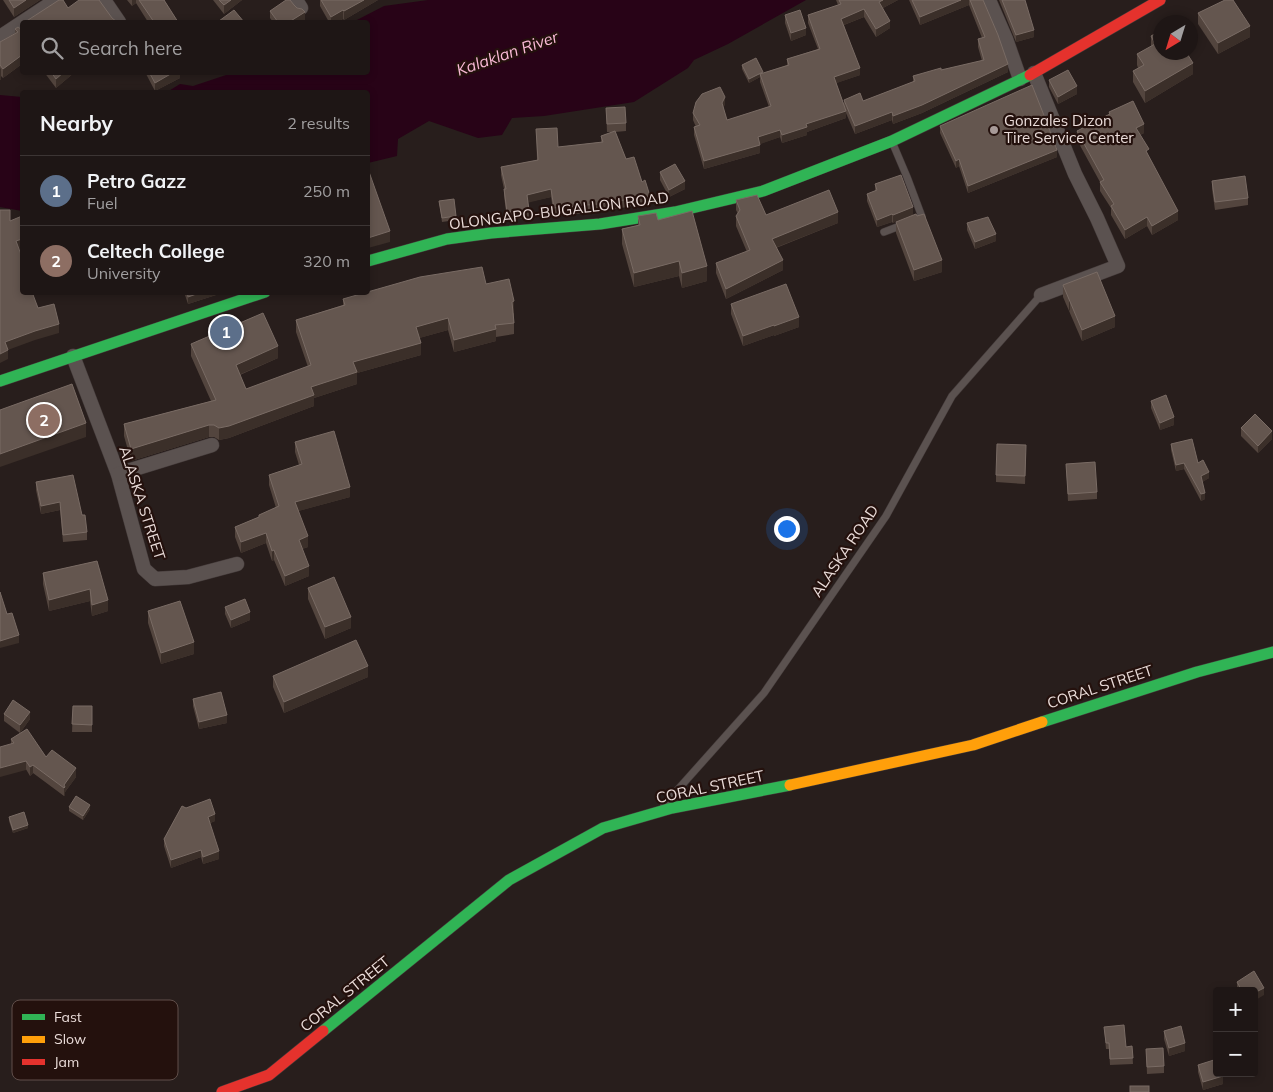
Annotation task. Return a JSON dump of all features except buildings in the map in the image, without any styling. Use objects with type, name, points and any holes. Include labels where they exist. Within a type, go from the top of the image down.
[{"type":"street","points":[[26,20],[56,0]]},
{"type":"street","points":[[104,0],[118,20]]},
{"type":"street","points":[[989,0],[1006,39],[1020,80]]},
{"type":"street","name":"OLONGAPO-BUGALLON ROAD","points":[[370,260],[447,239],[491,233],[600,224],[675,212],[763,191],[892,141],[979,100],[1020,80],[1160,0]]},
{"type":"street","points":[[0,37],[20,24]]},
{"type":"street","points":[[1034,72],[1075,174],[1118,266],[1041,295]]},
{"type":"street","points":[[0,381],[256,295]]},
{"type":"street","name":"ALASKA STREET","points":[[73,356],[118,474],[144,569],[155,579],[188,577],[237,564]]},
{"type":"street","points":[[118,474],[212,445]]},
{"type":"street","name":"CORAL STREET","points":[[222,1092],[269,1075],[509,880],[603,828],[672,808],[812,781],[973,745],[1197,672],[1273,652]]},
{"type":"lane","points":[[884,232],[922,217],[892,141]]},
{"type":"lane","name":"ALASKA ROAD","points":[[657,813],[764,692],[886,516],[952,396],[1041,295]]},
{"type":"water","name":"Kalaklan River","points":[[428,0],[806,0],[728,44],[694,60],[688,68],[634,102],[544,116],[512,118],[502,135],[478,138],[429,121],[398,139],[397,156],[370,163],[370,90],[170,90],[180,84],[193,86],[226,75],[370,75],[370,20],[357,20],[384,6]]},
{"type":"water","points":[[0,95],[20,97],[20,211],[0,207]]},
{"type":"traffic: fast","points":[[370,260],[447,239],[491,233],[600,224],[675,212],[763,191],[892,141],[1030,75]]},
{"type":"traffic: fast","points":[[0,381],[256,295]]},
{"type":"traffic: fast","points":[[1042,722],[1197,672],[1273,652]]},
{"type":"traffic: fast","points":[[323,1031],[509,880],[603,828],[672,808],[790,785]]},
{"type":"traffic: slow","points":[[790,785],[973,745],[1042,722]]},
{"type":"traffic: jam","points":[[1030,75],[1160,0]]},
{"type":"traffic: jam","points":[[222,1092],[269,1075],[323,1031]]},
{"type":"place","name":"Gonzales Dizon Tire Service Center","points":[[994,130]]},
{"type":"place","name":"Petro Gazz","points":[[226,332]]},
{"type":"place","name":"Celtech College","points":[[44,420]]}]
